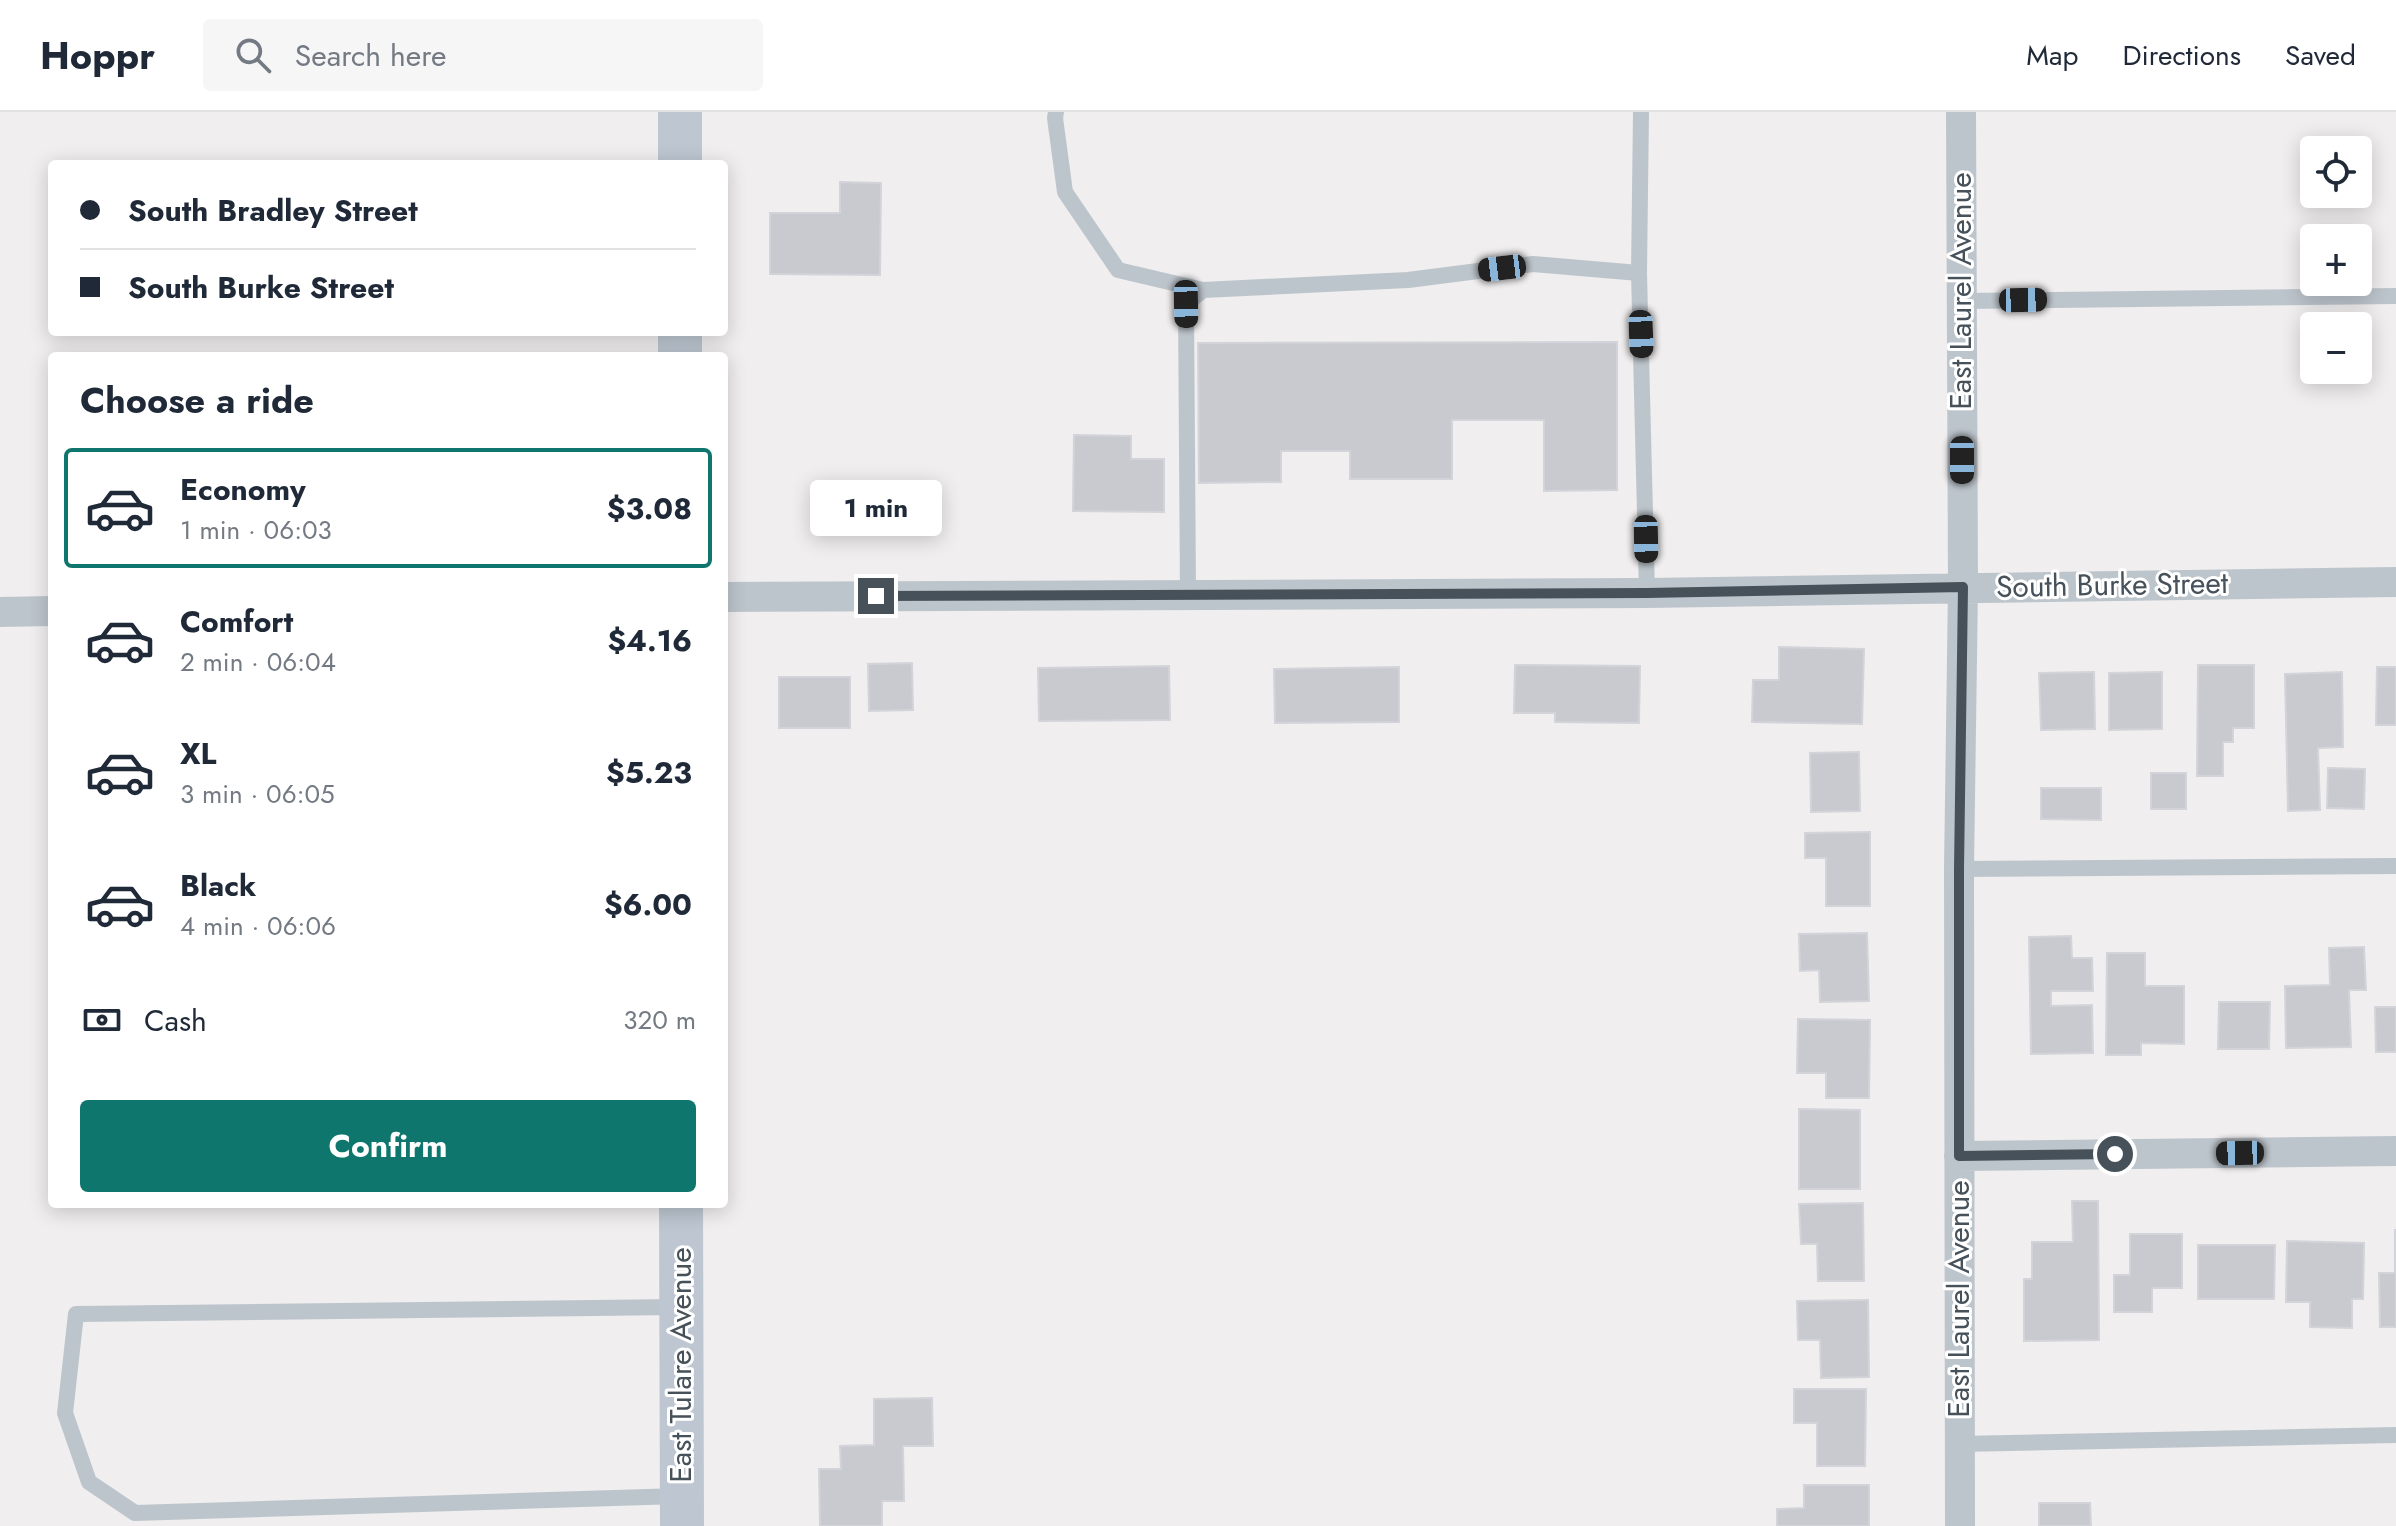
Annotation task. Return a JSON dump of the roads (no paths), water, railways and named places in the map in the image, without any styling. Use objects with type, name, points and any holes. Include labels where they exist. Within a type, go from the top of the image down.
[{"type":"street","points":[[680,112],[680,160]]},
{"type":"street","name":"East Laurel Avenue","points":[[1960,1526],[1961,112]]},
{"type":"street","name":"South Burke Street","points":[[728,597],[1647,593],[2396,582]]},
{"type":"street","points":[[0,612],[48,611]]},
{"type":"street","points":[[1959,1156],[2396,1151]]},
{"type":"street","name":"East Tulare Avenue","points":[[681,1208],[682,1511]]},
{"type":"lane","points":[[1056,112],[1065,192],[1118,270],[1203,290],[1408,280],[1533,264],[1639,273]]},
{"type":"lane","points":[[1641,112],[1639,273],[1647,593]]},
{"type":"lane","points":[[1188,595],[1186,304],[1203,290]]},
{"type":"lane","points":[[1961,301],[2396,296]]},
{"type":"lane","points":[[1959,869],[2396,866]]},
{"type":"lane","points":[[681,1307],[76,1314],[65,1413],[89,1482],[135,1513],[682,1511]]},
{"type":"lane","points":[[1960,1444],[2396,1435]]}]
